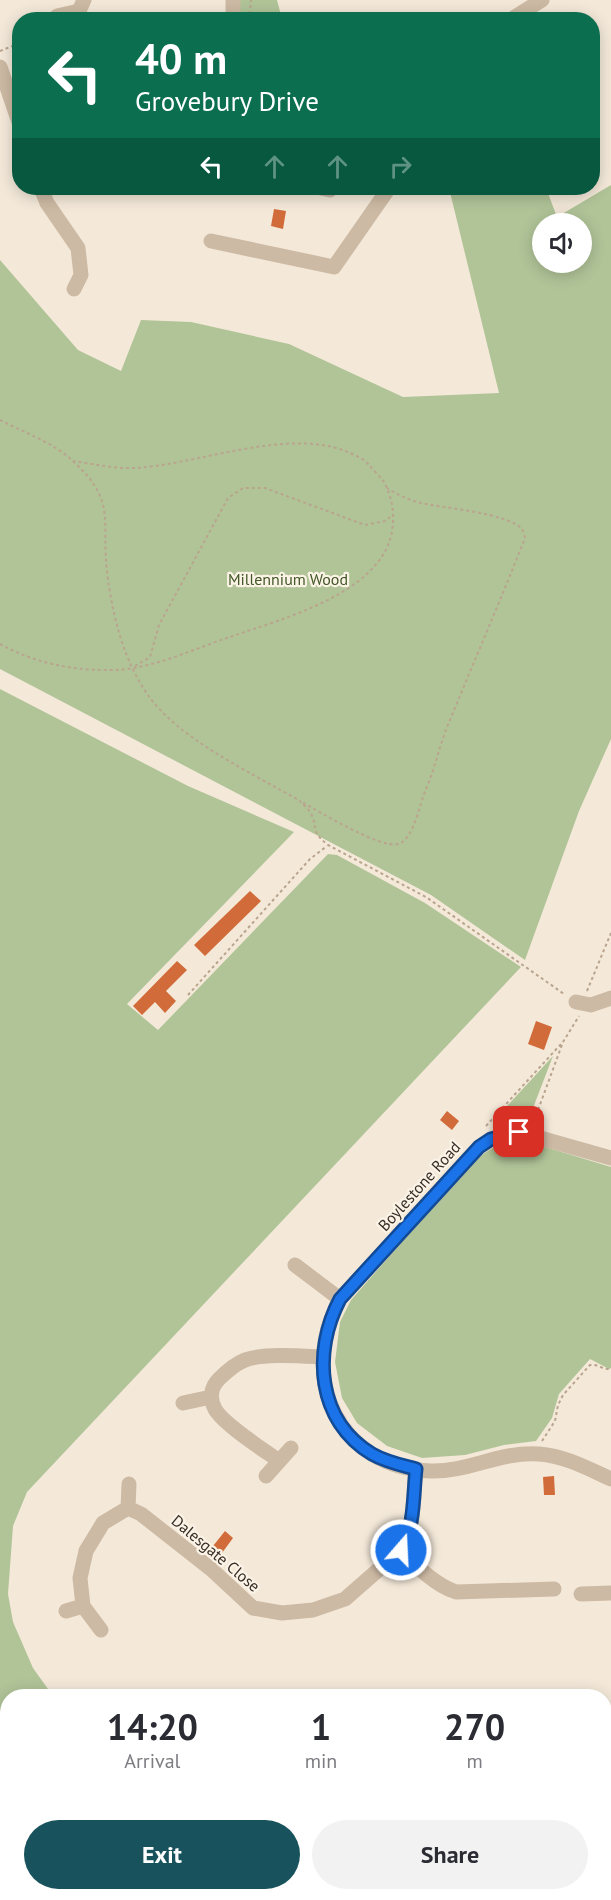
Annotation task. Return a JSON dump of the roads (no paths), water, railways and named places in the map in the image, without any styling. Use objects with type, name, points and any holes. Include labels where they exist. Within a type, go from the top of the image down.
[{"type":"street","points":[[523,12],[542,0]]},
{"type":"street","points":[[0,67],[3,83],[12,106]]},
{"type":"street","points":[[43,195],[85,263],[74,289]]},
{"type":"street","points":[[211,241],[334,267],[384,195]]},
{"type":"street","points":[[580,1003],[597,1004],[611,998]]},
{"type":"street","name":"Boylestone Road","points":[[611,1158],[519,1132],[491,1139],[479,1147],[340,1299],[332,1314],[323,1357],[326,1395],[331,1407],[356,1442],[373,1454],[416,1469],[448,1471],[516,1454],[554,1455],[611,1479]]},
{"type":"street","points":[[295,1265],[340,1299]]},
{"type":"street","points":[[279,1461],[215,1410],[211,1397],[215,1383],[227,1371],[246,1359],[278,1356],[323,1357]]},
{"type":"street","points":[[183,1403],[211,1397]]},
{"type":"street","points":[[266,1476],[291,1448]]},
{"type":"street","name":"Dalesgate Close","points":[[128,1508],[141,1514],[211,1569],[253,1608],[282,1613],[313,1610],[345,1599],[401,1550],[411,1527],[416,1469]]},
{"type":"street","points":[[101,1630],[83,1606],[80,1578],[87,1551],[103,1523],[128,1508],[129,1484]]},
{"type":"street","points":[[401,1550],[412,1562],[445,1588],[456,1592],[554,1589]]},
{"type":"street","points":[[581,1594],[611,1593]]},
{"type":"street","points":[[66,1611],[83,1606]]},
{"type":"park label","name":"Millennium Wood","points":[[288,579]]}]
